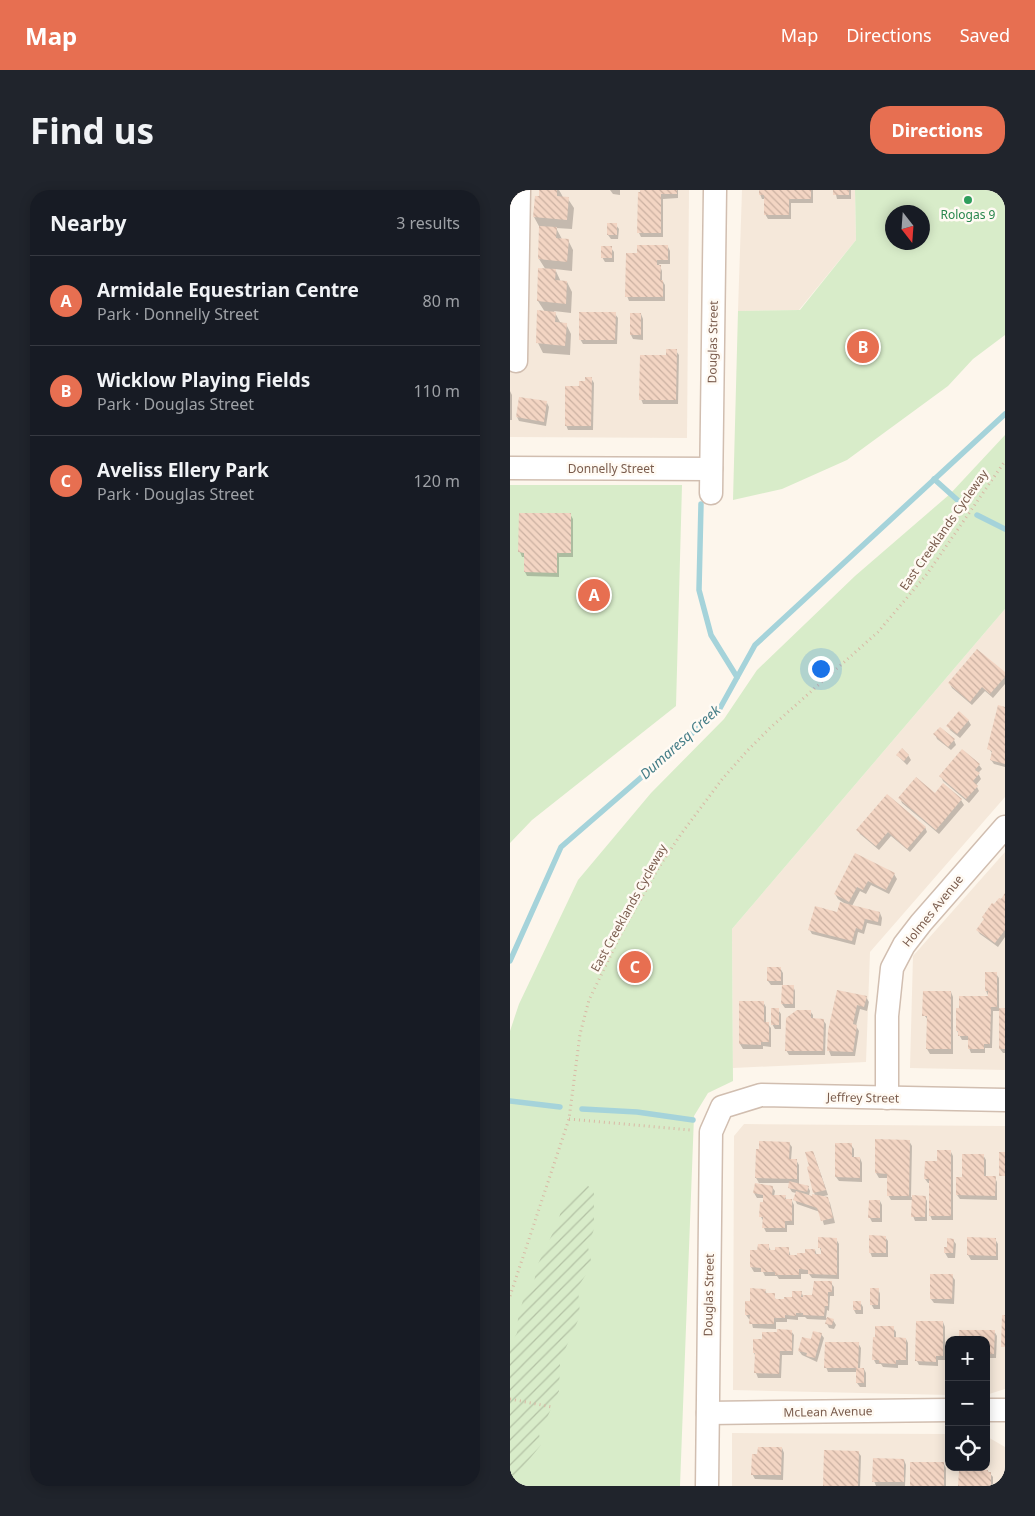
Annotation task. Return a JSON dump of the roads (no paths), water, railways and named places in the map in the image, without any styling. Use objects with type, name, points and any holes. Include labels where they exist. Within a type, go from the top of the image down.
[{"type":"street","points":[[516,361],[519,190]]},
{"type":"street","name":"Douglas Street","points":[[711,493],[715,190]]},
{"type":"street","name":"Donnelly Street","points":[[510,468],[711,469]]},
{"type":"street","name":"Holmes Avenue","points":[[887,1098],[887,1016],[892,968],[904,945],[921,923],[1005,827]]},
{"type":"street","name":"Jeffrey Street","points":[[722,1106],[761,1095],[1005,1100]]},
{"type":"street","name":"Douglas Street","points":[[707,1486],[712,1132],[722,1106]]},
{"type":"street","name":"McLean Avenue","points":[[708,1413],[945,1410]]},
{"type":"street","points":[[990,1410],[1005,1410]]},
{"type":"waterway","name":"Dumaresq Creek","points":[[510,961],[561,847],[719,710],[755,645],[1005,414]]},
{"type":"waterway","points":[[934,479],[963,505]]},
{"type":"waterway","points":[[701,504],[699,590],[711,635],[737,677]]},
{"type":"waterway","points":[[977,515],[1005,529]]},
{"type":"waterway","points":[[510,1101],[560,1107]]},
{"type":"waterway","points":[[582,1109],[637,1112],[693,1120]]},
{"type":"place","name":"Rologas 9","points":[[968,200]]},
{"type":"place","name":"Wicklow Playing Fields","points":[[863,347]]},
{"type":"place","name":"Armidale Equestrian Centre","points":[[594,595]]},
{"type":"place","name":"Aveliss Ellery Park","points":[[635,967]]}]
